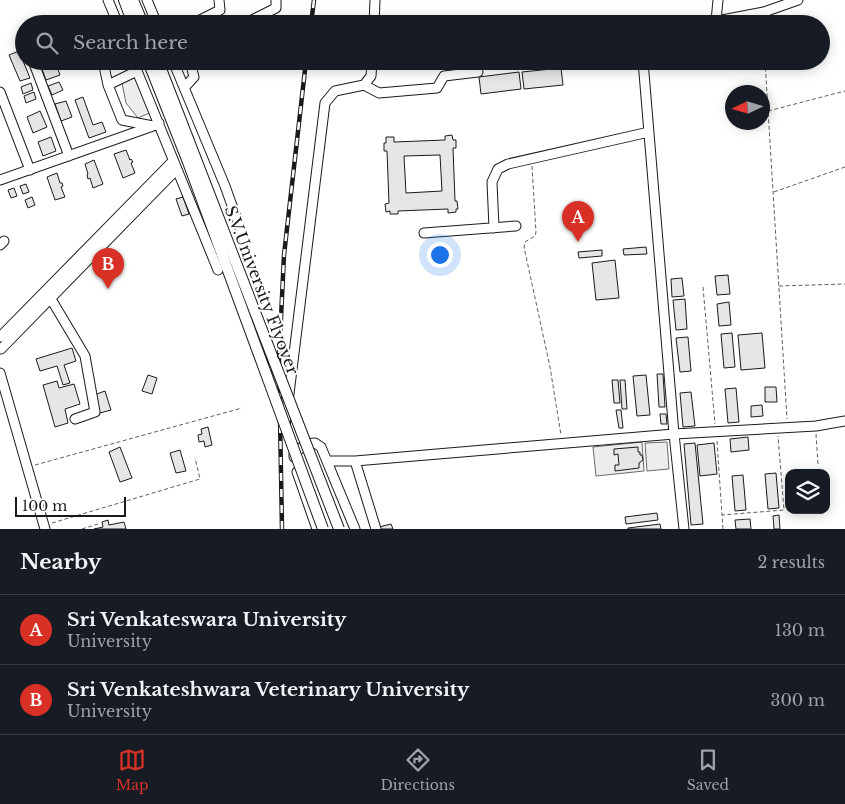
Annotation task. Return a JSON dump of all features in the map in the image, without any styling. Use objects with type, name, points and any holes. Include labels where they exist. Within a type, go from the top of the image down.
[{"type":"main road","points":[[124,0],[130,15]]},
{"type":"main road","points":[[133,0],[139,15]]},
{"type":"main road","name":"S.V.University Flyover","points":[[152,70],[192,171],[323,529]]},
{"type":"main road","name":"S.V.University Flyover","points":[[161,70],[339,529]]},
{"type":"street","points":[[108,0],[114,15]]},
{"type":"street","points":[[147,0],[153,15]]},
{"type":"street","points":[[210,15],[220,10],[219,0]]},
{"type":"street","points":[[262,15],[276,8],[276,0]]},
{"type":"street","points":[[374,15],[375,0]]},
{"type":"street","points":[[717,15],[718,0]]},
{"type":"street","points":[[748,15],[764,12],[798,0]]},
{"type":"street","points":[[36,70],[69,156]]},
{"type":"street","points":[[105,70],[108,85],[122,120],[156,125]]},
{"type":"street","points":[[176,70],[225,186],[244,239]]},
{"type":"street","points":[[184,88],[194,77],[192,70]]},
{"type":"street","points":[[364,85],[371,76],[371,70]]},
{"type":"street","points":[[644,70],[674,434],[684,529]]},
{"type":"street","points":[[108,85],[137,71],[156,125],[175,165],[218,270]]},
{"type":"street","points":[[317,529],[295,465],[294,454],[287,438],[285,425],[325,103],[335,91],[364,85],[379,93],[437,88],[444,76],[478,72]]},
{"type":"street","points":[[0,92],[30,170]]},
{"type":"street","points":[[0,180],[156,125]]},
{"type":"street","points":[[494,228],[492,182],[498,169],[508,164],[649,132]]},
{"type":"street","points":[[0,350],[51,299],[175,165]]},
{"type":"street","points":[[1,333],[175,165]]},
{"type":"street","points":[[424,233],[516,226]]},
{"type":"street","points":[[51,299],[85,358],[95,412],[75,418]]},
{"type":"street","points":[[0,373],[45,527]]},
{"type":"street","points":[[327,460],[355,461],[674,434],[816,426],[845,421]]},
{"type":"street","points":[[294,454],[310,443],[316,442],[321,447],[354,529]]},
{"type":"street","points":[[355,461],[376,529]]},
{"type":"path","points":[[766,70],[766,85]]},
{"type":"path","points":[[770,110],[845,91]]},
{"type":"path","points":[[768,130],[788,427]]},
{"type":"path","points":[[532,159],[536,232],[535,236],[527,240],[524,247],[550,367],[562,443]]},
{"type":"path","points":[[773,192],[845,167]]},
{"type":"path","points":[[778,286],[845,284]]},
{"type":"path","points":[[703,287],[723,529]]},
{"type":"path","points":[[27,467],[242,408]]},
{"type":"path","points":[[816,426],[818,464]]},
{"type":"path","points":[[722,515],[784,510],[778,428]]},
{"type":"path","points":[[45,527],[200,479],[195,458]]},
{"type":"path","points":[[82,529],[98,524]]},
{"type":"shaded area","points":[[138,76],[152,112],[138,118],[126,103],[122,83]]},
{"type":"shaded area","points":[[642,442],[644,471],[596,476],[593,447]]},
{"type":"shaded area","points":[[667,442],[669,469],[647,471],[645,443]]},
{"type":"building","points":[[15,53],[15,69],[9,55]]},
{"type":"building","points":[[15,70],[27,70],[30,78],[20,81]]},
{"type":"building","points":[[42,70],[58,70],[60,75],[46,80]]},
{"type":"building","points":[[561,70],[563,85],[524,89],[522,72]]},
{"type":"building","points":[[519,72],[521,89],[481,94],[479,77]]},
{"type":"building","points":[[59,82],[63,90],[52,95],[48,86]]},
{"type":"building","points":[[31,83],[33,90],[23,94],[21,87]]},
{"type":"building","points":[[34,92],[36,99],[26,103],[24,96]]},
{"type":"building","points":[[83,97],[93,125],[102,122],[106,132],[89,138],[75,100]]},
{"type":"building","points":[[66,101],[72,117],[61,121],[55,104]]},
{"type":"building","points":[[40,111],[47,127],[33,133],[27,117]]},
{"type":"building","points":[[452,135],[453,140],[456,140],[456,148],[453,148],[455,201],[457,201],[458,209],[456,209],[456,212],[448,213],[448,209],[398,211],[398,214],[390,214],[390,211],[386,212],[385,204],[389,203],[387,151],[384,151],[386,137],[394,137],[394,142],[445,140],[445,136]],"holes":[[[440,155],[442,191],[406,193],[404,156]]]},
{"type":"building","points":[[51,137],[56,151],[43,156],[38,142]]},
{"type":"building","points":[[126,150],[130,160],[133,162],[131,163],[135,173],[123,178],[114,154]]},
{"type":"building","points":[[94,160],[103,184],[93,188],[90,178],[88,179],[85,164]]},
{"type":"building","points":[[57,173],[63,186],[61,187],[65,197],[55,200],[47,177]]},
{"type":"building","points":[[26,184],[29,192],[23,194],[20,186]]},
{"type":"building","points":[[14,188],[17,196],[11,198],[8,190]]},
{"type":"building","points":[[32,197],[35,205],[28,208],[25,200]]},
{"type":"building","points":[[183,197],[189,214],[182,216],[176,199]]},
{"type":"building","points":[[646,247],[647,254],[624,255],[623,249]]},
{"type":"building","points":[[602,250],[602,256],[579,258],[578,252]]},
{"type":"building","points":[[615,260],[619,298],[596,300],[592,263]]},
{"type":"building","points":[[728,275],[730,294],[717,295],[715,276]]},
{"type":"building","points":[[682,278],[684,296],[672,297],[671,279]]},
{"type":"building","points":[[685,299],[687,329],[676,330],[673,300]]},
{"type":"building","points":[[729,302],[731,325],[719,326],[717,304]]},
{"type":"building","points":[[732,333],[735,367],[724,368],[721,334]]},
{"type":"building","points":[[762,333],[765,368],[741,370],[738,335]]},
{"type":"building","points":[[688,337],[691,371],[680,372],[676,338]]},
{"type":"building","points":[[72,348],[76,361],[64,365],[70,383],[63,385],[57,366],[40,371],[36,359]]},
{"type":"building","points":[[657,374],[663,374],[665,407],[659,407]]},
{"type":"building","points":[[148,375],[157,378],[152,394],[142,391]]},
{"type":"building","points":[[646,375],[650,415],[637,416],[633,376]]},
{"type":"building","points":[[612,380],[618,380],[620,403],[614,403]]},
{"type":"building","points":[[620,380],[625,380],[627,409],[622,409]]},
{"type":"building","points":[[57,381],[59,388],[74,384],[80,404],[65,409],[68,423],[55,427],[43,385]]},
{"type":"building","points":[[765,387],[776,387],[777,402],[765,402]]},
{"type":"building","points":[[736,388],[739,422],[728,423],[725,389]]},
{"type":"building","points":[[105,391],[111,410],[100,413],[94,395]]},
{"type":"building","points":[[691,392],[695,426],[683,427],[680,393]]},
{"type":"building","points":[[762,405],[763,416],[751,417],[751,406]]},
{"type":"building","points":[[616,410],[621,410],[623,428],[619,428]]},
{"type":"building","points":[[660,414],[666,414],[667,424],[661,424]]},
{"type":"building","points":[[208,427],[212,445],[205,447],[204,441],[199,442],[198,435],[202,434],[201,429]]},
{"type":"building","points":[[748,437],[749,450],[731,452],[730,439]]},
{"type":"building","points":[[695,443],[703,524],[691,525],[684,444]]},
{"type":"building","points":[[714,443],[717,474],[700,476],[697,445]]},
{"type":"building","points":[[120,447],[132,478],[120,482],[109,452]]},
{"type":"building","points":[[638,447],[638,452],[642,455],[643,460],[639,463],[639,468],[615,471],[615,465],[619,465],[618,454],[614,455],[614,449]]},
{"type":"building","points":[[180,450],[186,471],[176,473],[170,453]]},
{"type":"building","points":[[776,473],[779,508],[768,509],[765,474]]},
{"type":"building","points":[[743,475],[746,510],[735,511],[732,476]]},
{"type":"building","points":[[657,513],[658,520],[626,524],[625,517]]},
{"type":"building","points":[[779,515],[780,529],[774,529],[773,516]]},
{"type":"building","points":[[750,519],[751,529],[736,529],[735,520]]},
{"type":"building","points":[[108,520],[109,525],[124,522],[126,529],[94,529],[103,527],[102,522]]},
{"type":"building","points":[[391,524],[393,529],[379,529],[379,527]]},
{"type":"building","points":[[660,524],[661,529],[628,529],[628,528]]},
{"type":"railway","points":[[312,15],[314,0]]},
{"type":"railway","points":[[282,529],[279,360],[284,255],[305,70]]},
{"type":"place","name":"Sri Venkateswara University","points":[[578,242]]},
{"type":"place","name":"Sri Venkateshwara Veterinary University","points":[[108,289]]}]
